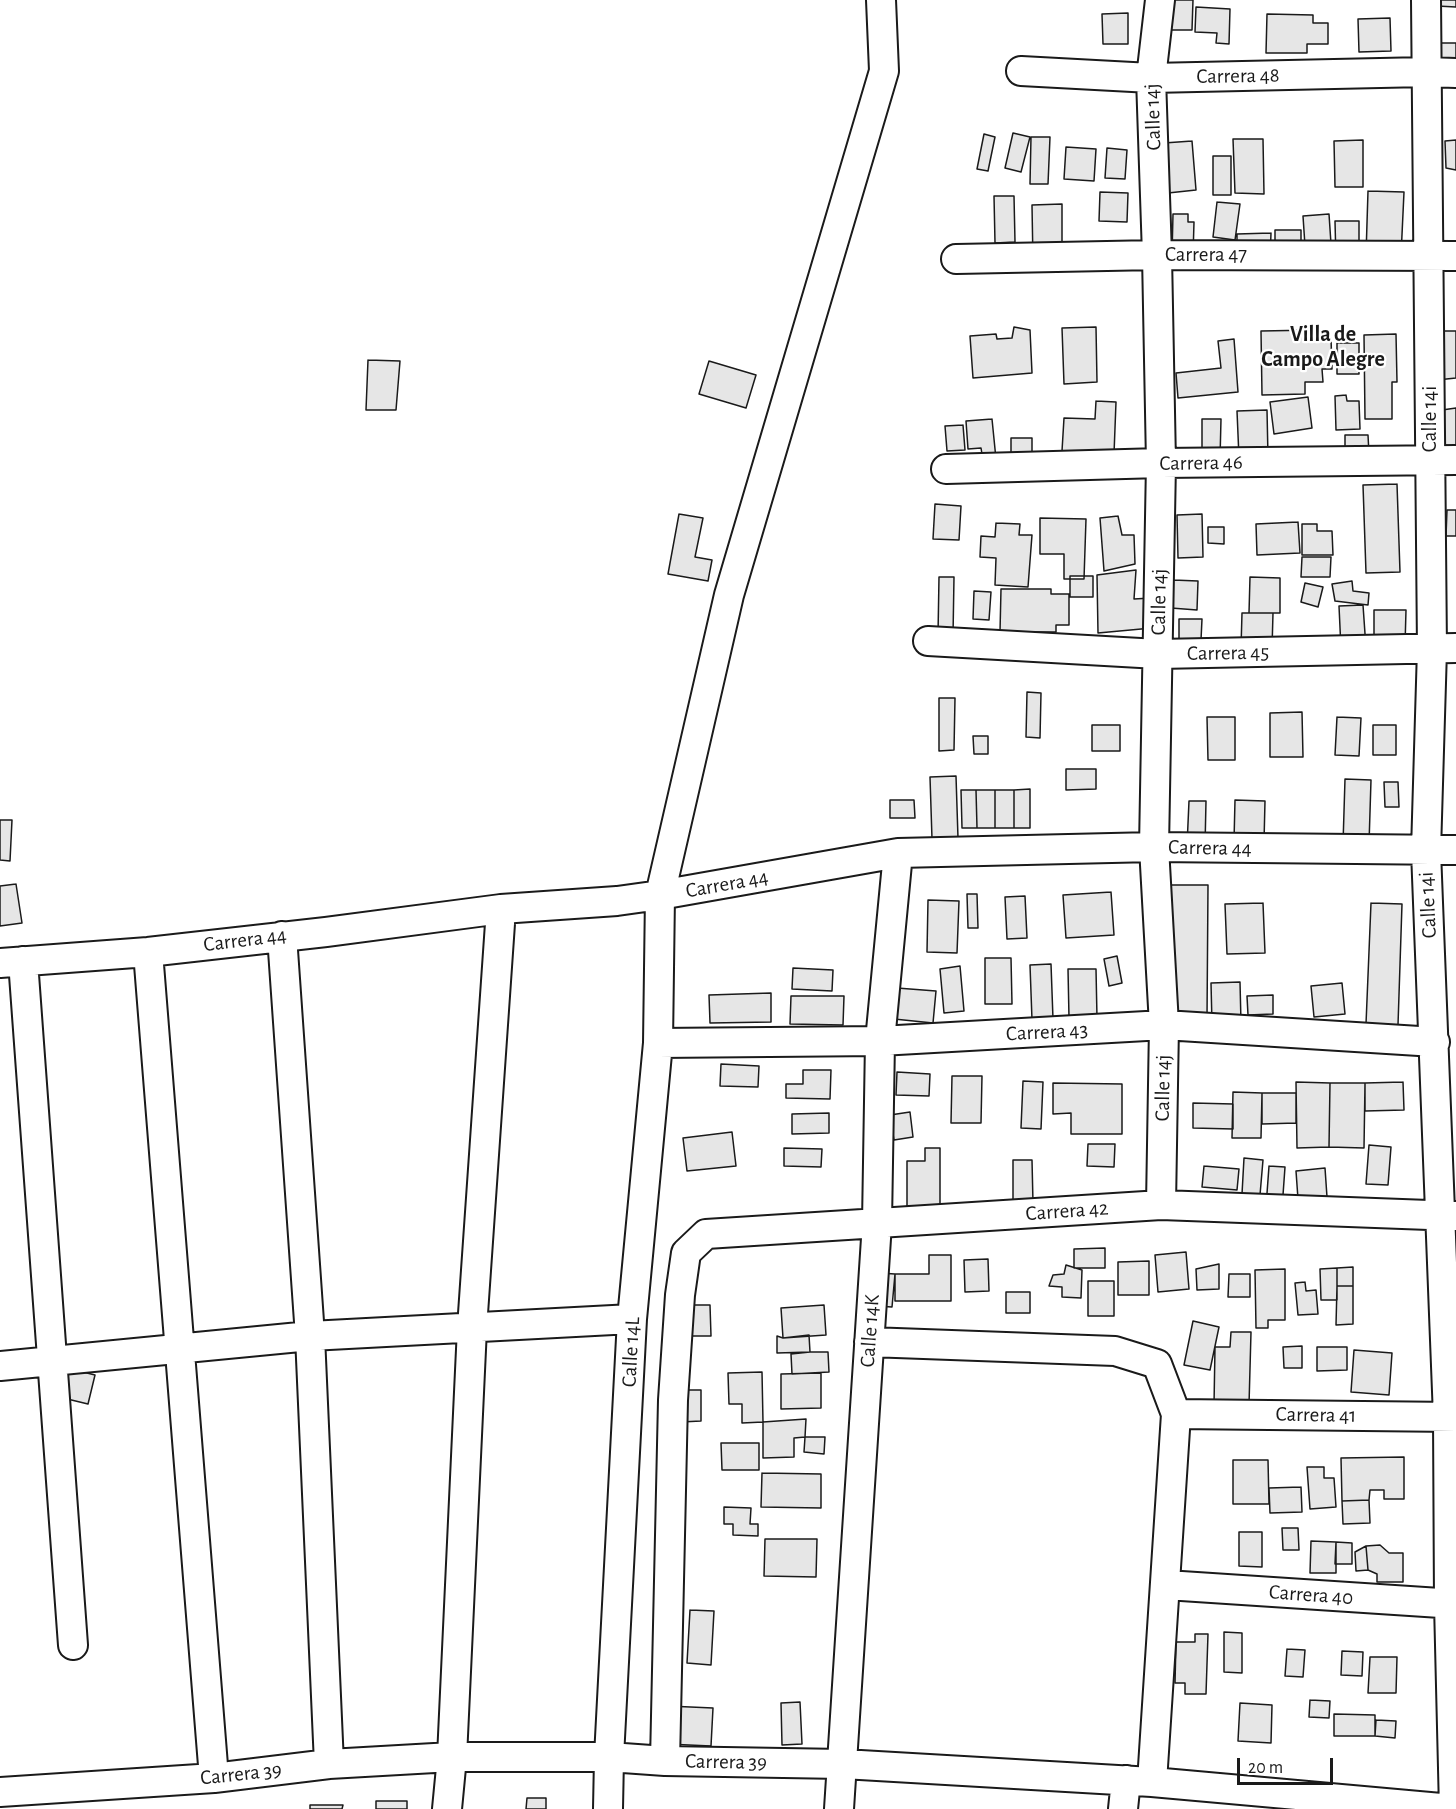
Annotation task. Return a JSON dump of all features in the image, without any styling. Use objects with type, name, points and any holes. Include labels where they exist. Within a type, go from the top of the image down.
[{"type":"street","name":"Calle 14L","points":[[608,1809],[632,1319],[658,1043],[660,895],[729,595],[884,70],[881,0]]},
{"type":"street","name":"Calle 14j","points":[[1160,0],[1151,78],[1161,463],[1154,847],[1164,1025],[1161,1205]]},
{"type":"street","name":"Calle 14i","points":[[1426,0],[1426,72],[1443,255],[1444,649],[1426,851],[1435,1042],[1447,1216],[1452,1417],[1453,1809]]},
{"type":"street","name":"Carrera 48","points":[[1021,71],[1151,78],[1456,73]]},
{"type":"street","name":"Carrera 47","points":[[956,259],[1157,255],[1443,255]]},
{"type":"street","name":"Carrera 46","points":[[946,469],[1161,463],[1443,460]]},
{"type":"street","name":"Carrera 45","points":[[928,641],[1158,654],[1444,649]]},
{"type":"street","name":"Carrera 44","points":[[12,962],[148,952],[501,909],[617,901],[898,854],[1154,847],[1456,850]]},
{"type":"street","name":"Calle 14K","points":[[838,1809],[843,1764],[877,1223],[880,1041],[898,854]]},
{"type":"street","points":[[447,1809],[452,1757],[472,1328],[501,909]]},
{"type":"street","points":[[282,936],[310,1336],[329,1764]]},
{"type":"street","points":[[148,952],[214,1778]]},
{"type":"street","points":[[12,962],[52,1361],[74,1645]]},
{"type":"street","name":"Carrera 43","points":[[658,1043],[880,1041],[1164,1025],[1435,1042]]},
{"type":"street","name":"Carrera 42","points":[[665,1761],[673,1400],[680,1294],[686,1252],[706,1234],[1161,1205],[1447,1216]]},
{"type":"street","points":[[0,1366],[310,1336],[632,1319]]},
{"type":"street","points":[[869,1342],[1115,1351],[1158,1364],[1176,1414],[1166,1585],[1139,1781],[1122,1809]]},
{"type":"street","name":"Carrera 41","points":[[1176,1414],[1452,1417]]},
{"type":"street","name":"Carrera 40","points":[[1166,1585],[1453,1604]]},
{"type":"street","name":"Carrera 39","points":[[0,1792],[214,1778],[329,1764],[452,1757],[609,1757],[665,1761],[843,1764],[1139,1781],[1453,1809]]},
{"type":"building","points":[[1168,0],[1193,0],[1192,30],[1167,30]]},
{"type":"building","points":[[1437,0],[1456,0],[1456,7],[1437,6]]},
{"type":"building","points":[[1196,7],[1230,9],[1229,44],[1216,43],[1217,33],[1195,32]]},
{"type":"building","points":[[1128,13],[1128,44],[1103,44],[1102,14]]},
{"type":"building","points":[[1267,14],[1313,15],[1313,23],[1328,23],[1328,44],[1307,44],[1307,53],[1266,53]]},
{"type":"building","points":[[1390,18],[1391,51],[1359,52],[1358,19]]},
{"type":"building","points":[[1433,43],[1456,43],[1456,70],[1434,71]]},
{"type":"building","points":[[1013,133],[1030,137],[1021,172],[1005,168]]},
{"type":"building","points":[[984,134],[995,137],[988,171],[977,169]]},
{"type":"building","points":[[1031,137],[1050,137],[1048,184],[1030,184]]},
{"type":"building","points":[[1233,139],[1263,139],[1264,194],[1235,193]]},
{"type":"building","points":[[1363,140],[1363,187],[1335,187],[1334,141]]},
{"type":"building","points":[[1456,140],[1456,170],[1446,168],[1445,141]]},
{"type":"building","points":[[1192,141],[1196,190],[1168,193],[1164,143]]},
{"type":"building","points":[[1066,147],[1096,149],[1094,181],[1064,179]]},
{"type":"building","points":[[1107,148],[1127,150],[1125,179],[1105,178]]},
{"type":"building","points":[[1213,156],[1231,156],[1231,195],[1213,195]]},
{"type":"building","points":[[1368,191],[1404,192],[1401,256],[1366,255]]},
{"type":"building","points":[[1100,192],[1128,193],[1127,222],[1099,221]]},
{"type":"building","points":[[994,196],[1014,196],[1015,242],[995,243]]},
{"type":"building","points":[[1217,202],[1240,204],[1235,240],[1213,237]]},
{"type":"building","points":[[1062,204],[1062,262],[1033,263],[1032,205]]},
{"type":"building","points":[[1173,214],[1188,214],[1188,222],[1194,222],[1193,256],[1172,255]]},
{"type":"building","points":[[1329,214],[1332,259],[1306,261],[1303,216]]},
{"type":"building","points":[[1335,221],[1359,221],[1359,260],[1336,261]]},
{"type":"building","points":[[1275,230],[1301,230],[1301,259],[1275,259]]},
{"type":"building","points":[[1271,233],[1270,261],[1237,261],[1237,234]]},
{"type":"building","points":[[1014,327],[1030,330],[1032,373],[973,378],[970,336],[996,334],[997,339],[1012,338]]},
{"type":"building","points":[[1096,327],[1097,382],[1064,384],[1062,328]]},
{"type":"building","points":[[1315,330],[1315,339],[1331,338],[1332,369],[1322,369],[1323,382],[1305,382],[1305,394],[1262,395],[1261,331]]},
{"type":"building","points":[[1437,331],[1456,331],[1456,378],[1437,380]]},
{"type":"building","points":[[1396,334],[1397,382],[1392,382],[1392,419],[1365,419],[1364,335]]},
{"type":"building","points":[[1234,339],[1238,392],[1178,398],[1176,373],[1221,368],[1218,341]]},
{"type":"building","points":[[1337,343],[1359,343],[1359,374],[1337,374]]},
{"type":"building","points":[[368,360],[400,361],[396,410],[366,410]]},
{"type":"building","points":[[709,361],[756,375],[746,408],[699,394]]},
{"type":"building","points":[[1346,395],[1347,401],[1359,401],[1360,429],[1336,430],[1335,396]]},
{"type":"building","points":[[1308,397],[1312,428],[1274,434],[1270,402]]},
{"type":"building","points":[[1096,401],[1116,402],[1114,454],[1062,451],[1064,418],[1095,419]]},
{"type":"building","points":[[1456,408],[1456,453],[1441,454],[1442,410]]},
{"type":"building","points":[[1267,410],[1268,457],[1239,458],[1237,411]]},
{"type":"building","points":[[992,419],[996,459],[983,460],[981,448],[968,449],[966,421]]},
{"type":"building","points":[[1202,419],[1221,419],[1220,459],[1202,458]]},
{"type":"building","points":[[963,425],[965,450],[947,451],[945,426]]},
{"type":"building","points":[[1345,435],[1368,435],[1369,454],[1345,454]]},
{"type":"building","points":[[1011,438],[1032,438],[1032,460],[1011,460]]},
{"type":"building","points":[[1397,484],[1400,572],[1366,573],[1363,485]]},
{"type":"building","points":[[935,504],[961,506],[959,540],[933,539]]},
{"type":"building","points":[[1447,510],[1456,510],[1456,536],[1446,536]]},
{"type":"building","points":[[679,514],[703,518],[695,557],[712,560],[708,581],[668,574]]},
{"type":"building","points":[[1202,514],[1203,557],[1178,558],[1177,515]]},
{"type":"building","points":[[1118,516],[1122,535],[1134,535],[1135,564],[1104,571],[1100,518]]},
{"type":"building","points":[[1040,518],[1086,519],[1084,579],[1064,579],[1064,554],[1040,554]]},
{"type":"building","points":[[1298,522],[1300,553],[1257,555],[1256,524]]},
{"type":"building","points":[[996,523],[1020,524],[1019,535],[1032,535],[1028,587],[995,585],[996,558],[980,557],[981,536],[995,537]]},
{"type":"building","points":[[1302,524],[1317,524],[1317,531],[1332,531],[1333,555],[1302,555]]},
{"type":"building","points":[[1208,527],[1224,527],[1224,544],[1208,543]]},
{"type":"building","points":[[1302,557],[1331,557],[1330,577],[1301,577]]},
{"type":"building","points":[[1136,570],[1134,599],[1151,598],[1152,628],[1098,633],[1097,575]]},
{"type":"building","points":[[1070,576],[1093,576],[1093,597],[1070,597]]},
{"type":"building","points":[[939,577],[954,577],[953,636],[938,635]]},
{"type":"building","points":[[1250,577],[1280,578],[1280,613],[1249,613]]},
{"type":"building","points":[[1173,580],[1198,581],[1197,610],[1171,608]]},
{"type":"building","points":[[1352,581],[1353,591],[1369,593],[1368,605],[1335,601],[1332,584]]},
{"type":"building","points":[[1305,583],[1323,587],[1318,607],[1301,602]]},
{"type":"building","points":[[1001,589],[1051,589],[1051,594],[1069,594],[1069,625],[1056,625],[1056,632],[1000,632]]},
{"type":"building","points":[[974,591],[991,592],[989,620],[973,619]]},
{"type":"building","points":[[1363,605],[1366,648],[1341,649],[1339,606]]},
{"type":"building","points":[[1374,610],[1406,610],[1405,646],[1374,645]]},
{"type":"building","points":[[1242,613],[1273,613],[1272,649],[1241,648]]},
{"type":"building","points":[[1179,619],[1202,619],[1201,640],[1179,639]]},
{"type":"building","points":[[1027,692],[1041,693],[1040,738],[1026,737]]},
{"type":"building","points":[[939,698],[955,698],[954,750],[939,751]]},
{"type":"building","points":[[1302,712],[1303,757],[1270,757],[1270,713]]},
{"type":"building","points":[[1207,717],[1235,717],[1235,760],[1208,760]]},
{"type":"building","points":[[1337,717],[1361,718],[1359,756],[1335,755]]},
{"type":"building","points":[[1092,725],[1120,725],[1120,751],[1092,751]]},
{"type":"building","points":[[1373,725],[1396,725],[1396,755],[1373,755]]},
{"type":"building","points":[[973,736],[988,736],[988,754],[974,754]]},
{"type":"building","points":[[1066,769],[1096,769],[1096,789],[1066,790]]},
{"type":"building","points":[[956,776],[958,838],[932,839],[930,777]]},
{"type":"building","points":[[1345,779],[1371,780],[1369,844],[1343,844]]},
{"type":"building","points":[[1384,782],[1398,782],[1399,807],[1385,807]]},
{"type":"building","points":[[1030,789],[1030,828],[1014,828],[1014,790]]},
{"type":"building","points":[[961,790],[976,790],[977,828],[962,828]]},
{"type":"building","points":[[976,790],[995,790],[995,828],[977,828]]},
{"type":"building","points":[[995,790],[1014,790],[1014,828],[995,828]]},
{"type":"building","points":[[890,800],[914,800],[915,818],[890,818]]},
{"type":"building","points":[[1235,800],[1265,801],[1264,842],[1234,841]]},
{"type":"building","points":[[1189,801],[1206,801],[1205,847],[1187,846]]},
{"type":"building","points":[[0,820],[12,820],[10,861],[0,860]]},
{"type":"building","points":[[16,884],[22,923],[0,926],[0,886]]},
{"type":"building","points":[[1167,885],[1208,885],[1207,1018],[1167,1018]]},
{"type":"building","points":[[1111,892],[1114,935],[1066,938],[1063,895]]},
{"type":"building","points":[[967,894],[977,894],[978,928],[968,928]]},
{"type":"building","points":[[1025,896],[1027,938],[1007,939],[1005,897]]},
{"type":"building","points":[[928,900],[959,901],[957,953],[927,952]]},
{"type":"building","points":[[1263,903],[1265,953],[1227,954],[1225,904]]},
{"type":"building","points":[[1371,903],[1402,904],[1398,1025],[1366,1024]]},
{"type":"building","points":[[1117,956],[1122,983],[1109,986],[1104,959]]},
{"type":"building","points":[[985,958],[1011,958],[1012,1004],[985,1004]]},
{"type":"building","points":[[1051,964],[1053,1019],[1032,1020],[1030,965]]},
{"type":"building","points":[[960,966],[964,1011],[944,1013],[940,969]]},
{"type":"building","points":[[793,968],[833,970],[832,991],[792,989]]},
{"type":"building","points":[[1068,969],[1096,969],[1097,1018],[1069,1018]]},
{"type":"building","points":[[1240,982],[1241,1023],[1212,1024],[1211,983]]},
{"type":"building","points":[[1342,983],[1345,1014],[1314,1017],[1311,986]]},
{"type":"building","points":[[897,988],[936,991],[933,1023],[894,1019]]},
{"type":"building","points":[[771,993],[771,1022],[710,1023],[709,995]]},
{"type":"building","points":[[1273,995],[1273,1014],[1248,1015],[1247,996]]},
{"type":"building","points":[[791,996],[844,996],[843,1025],[790,1024]]},
{"type":"building","points":[[721,1064],[759,1066],[758,1087],[720,1086]]},
{"type":"building","points":[[803,1070],[831,1070],[830,1099],[786,1098],[786,1084],[803,1084]]},
{"type":"building","points":[[897,1072],[930,1074],[929,1096],[896,1095]]},
{"type":"building","points":[[952,1076],[982,1076],[981,1123],[951,1123]]},
{"type":"building","points":[[1023,1081],[1043,1082],[1041,1129],[1021,1128]]},
{"type":"building","points":[[1296,1082],[1330,1083],[1329,1147],[1297,1148]]},
{"type":"building","points":[[1403,1082],[1404,1110],[1365,1111],[1365,1083]]},
{"type":"building","points":[[1053,1083],[1122,1084],[1122,1134],[1071,1134],[1071,1113],[1053,1114]]},
{"type":"building","points":[[1330,1083],[1365,1083],[1364,1148],[1329,1147]]},
{"type":"building","points":[[1233,1092],[1262,1093],[1261,1138],[1232,1138]]},
{"type":"building","points":[[1262,1093],[1296,1093],[1296,1123],[1262,1124]]},
{"type":"building","points":[[1193,1103],[1233,1104],[1233,1129],[1193,1128]]},
{"type":"building","points":[[910,1112],[913,1137],[894,1140],[890,1115]]},
{"type":"building","points":[[829,1113],[829,1133],[792,1134],[792,1114]]},
{"type":"building","points":[[732,1132],[736,1166],[687,1171],[683,1138]]},
{"type":"building","points":[[1088,1144],[1115,1144],[1114,1167],[1087,1166]]},
{"type":"building","points":[[1369,1145],[1391,1147],[1388,1185],[1366,1184]]},
{"type":"building","points":[[784,1148],[822,1149],[821,1167],[784,1166]]},
{"type":"building","points":[[925,1148],[940,1148],[940,1207],[907,1207],[907,1161],[925,1161]]},
{"type":"building","points":[[1244,1158],[1263,1160],[1260,1195],[1242,1194]]},
{"type":"building","points":[[1013,1160],[1032,1160],[1033,1203],[1013,1203]]},
{"type":"building","points":[[1204,1166],[1239,1169],[1237,1190],[1202,1187]]},
{"type":"building","points":[[1269,1166],[1285,1167],[1282,1209],[1266,1207]]},
{"type":"building","points":[[1325,1168],[1327,1197],[1298,1199],[1296,1171]]},
{"type":"building","points":[[1105,1248],[1105,1268],[1074,1268],[1074,1249]]},
{"type":"building","points":[[1186,1252],[1189,1289],[1158,1292],[1155,1255]]},
{"type":"building","points":[[929,1255],[951,1255],[951,1301],[895,1301],[895,1274],[929,1274]]},
{"type":"building","points":[[988,1259],[989,1291],[965,1292],[964,1260]]},
{"type":"building","points":[[1149,1261],[1149,1295],[1118,1295],[1118,1262]]},
{"type":"building","points":[[1219,1264],[1219,1289],[1197,1290],[1196,1269]]},
{"type":"building","points":[[1066,1265],[1082,1270],[1081,1298],[1062,1297],[1062,1287],[1049,1286],[1053,1275],[1064,1274]]},
{"type":"building","points":[[1353,1267],[1353,1286],[1337,1286],[1337,1268]]},
{"type":"building","points":[[1337,1268],[1337,1300],[1321,1300],[1320,1269]]},
{"type":"building","points":[[1285,1269],[1285,1320],[1268,1320],[1268,1328],[1256,1328],[1255,1270]]},
{"type":"building","points":[[880,1273],[895,1274],[892,1307],[877,1306]]},
{"type":"building","points":[[1229,1274],[1250,1274],[1250,1297],[1228,1297]]},
{"type":"building","points":[[1088,1281],[1114,1281],[1114,1316],[1088,1316]]},
{"type":"building","points":[[1305,1282],[1306,1291],[1316,1290],[1318,1314],[1298,1315],[1295,1283]]},
{"type":"building","points":[[1337,1286],[1353,1286],[1353,1324],[1336,1325]]},
{"type":"building","points":[[1006,1292],[1030,1292],[1030,1313],[1006,1313]]},
{"type":"building","points":[[682,1305],[710,1305],[711,1336],[683,1336]]},
{"type":"building","points":[[824,1305],[826,1335],[783,1338],[781,1308]]},
{"type":"building","points":[[1193,1321],[1219,1327],[1210,1370],[1184,1365]]},
{"type":"building","points":[[1231,1332],[1251,1332],[1249,1405],[1214,1405],[1215,1347],[1230,1347]]},
{"type":"building","points":[[809,1335],[810,1352],[777,1353],[777,1336],[783,1338]]},
{"type":"building","points":[[1302,1346],[1302,1368],[1284,1368],[1283,1347]]},
{"type":"building","points":[[1317,1347],[1347,1347],[1347,1370],[1317,1371]]},
{"type":"building","points":[[1354,1350],[1392,1353],[1389,1395],[1351,1392]]},
{"type":"building","points":[[828,1352],[829,1372],[792,1374],[791,1354]]},
{"type":"building","points":[[67,1368],[95,1375],[88,1404],[59,1397]]},
{"type":"building","points":[[762,1372],[763,1422],[742,1423],[742,1404],[729,1404],[728,1373]]},
{"type":"building","points":[[821,1373],[821,1408],[781,1409],[781,1374]]},
{"type":"building","points":[[681,1390],[701,1390],[701,1421],[681,1422]]},
{"type":"building","points":[[806,1419],[805,1437],[794,1438],[794,1457],[763,1458],[763,1422]]},
{"type":"building","points":[[805,1437],[825,1437],[824,1454],[804,1452]]},
{"type":"building","points":[[721,1443],[759,1443],[759,1470],[722,1470]]},
{"type":"building","points":[[1404,1457],[1404,1499],[1384,1499],[1384,1490],[1370,1490],[1369,1500],[1342,1501],[1341,1458]]},
{"type":"building","points":[[1233,1460],[1268,1460],[1269,1504],[1233,1504]]},
{"type":"building","points":[[1307,1467],[1324,1467],[1324,1478],[1334,1478],[1336,1507],[1310,1509]]},
{"type":"building","points":[[762,1473],[821,1474],[821,1508],[761,1507]]},
{"type":"building","points":[[1301,1487],[1302,1512],[1270,1513],[1269,1488]]},
{"type":"building","points":[[1369,1500],[1370,1523],[1343,1524],[1342,1501]]},
{"type":"building","points":[[724,1507],[751,1508],[750,1524],[758,1524],[758,1536],[733,1535],[733,1524],[724,1524]]},
{"type":"building","points":[[1282,1528],[1298,1528],[1299,1550],[1283,1550]]},
{"type":"building","points":[[1239,1532],[1262,1532],[1262,1567],[1239,1566]]},
{"type":"building","points":[[765,1539],[817,1539],[816,1577],[764,1576]]},
{"type":"building","points":[[1311,1541],[1336,1542],[1336,1573],[1310,1573]]},
{"type":"building","points":[[1336,1542],[1352,1543],[1352,1564],[1335,1564]]},
{"type":"building","points":[[1380,1545],[1389,1553],[1403,1553],[1403,1582],[1377,1582],[1377,1574],[1368,1570],[1366,1546]]},
{"type":"building","points":[[1366,1546],[1368,1570],[1356,1571],[1355,1552]]},
{"type":"building","points":[[690,1610],[714,1611],[711,1665],[687,1663]]},
{"type":"building","points":[[1224,1632],[1242,1633],[1242,1673],[1224,1672]]},
{"type":"building","points":[[1195,1634],[1208,1634],[1206,1694],[1185,1694],[1185,1683],[1175,1683],[1176,1642],[1195,1642]]},
{"type":"building","points":[[1287,1649],[1305,1650],[1303,1677],[1285,1676]]},
{"type":"building","points":[[1342,1651],[1363,1652],[1362,1676],[1341,1675]]},
{"type":"building","points":[[1370,1657],[1397,1657],[1396,1693],[1368,1693]]},
{"type":"building","points":[[1310,1700],[1330,1701],[1329,1718],[1309,1717]]},
{"type":"building","points":[[800,1702],[802,1744],[782,1745],[781,1703]]},
{"type":"building","points":[[1240,1703],[1272,1705],[1271,1743],[1238,1741]]},
{"type":"building","points":[[668,1706],[713,1708],[711,1746],[667,1744]]},
{"type":"building","points":[[1334,1714],[1375,1715],[1375,1736],[1334,1736]]},
{"type":"building","points":[[1376,1720],[1396,1721],[1395,1738],[1375,1736]]},
{"type":"building","points":[[527,1798],[546,1798],[546,1809],[526,1809]]},
{"type":"building","points":[[376,1801],[407,1801],[407,1809],[376,1809]]},
{"type":"building","points":[[310,1805],[343,1805],[342,1809],[310,1809]]},
{"type":"district","name":"Villa de Campo Alegre","points":[[1323,346]]}]
